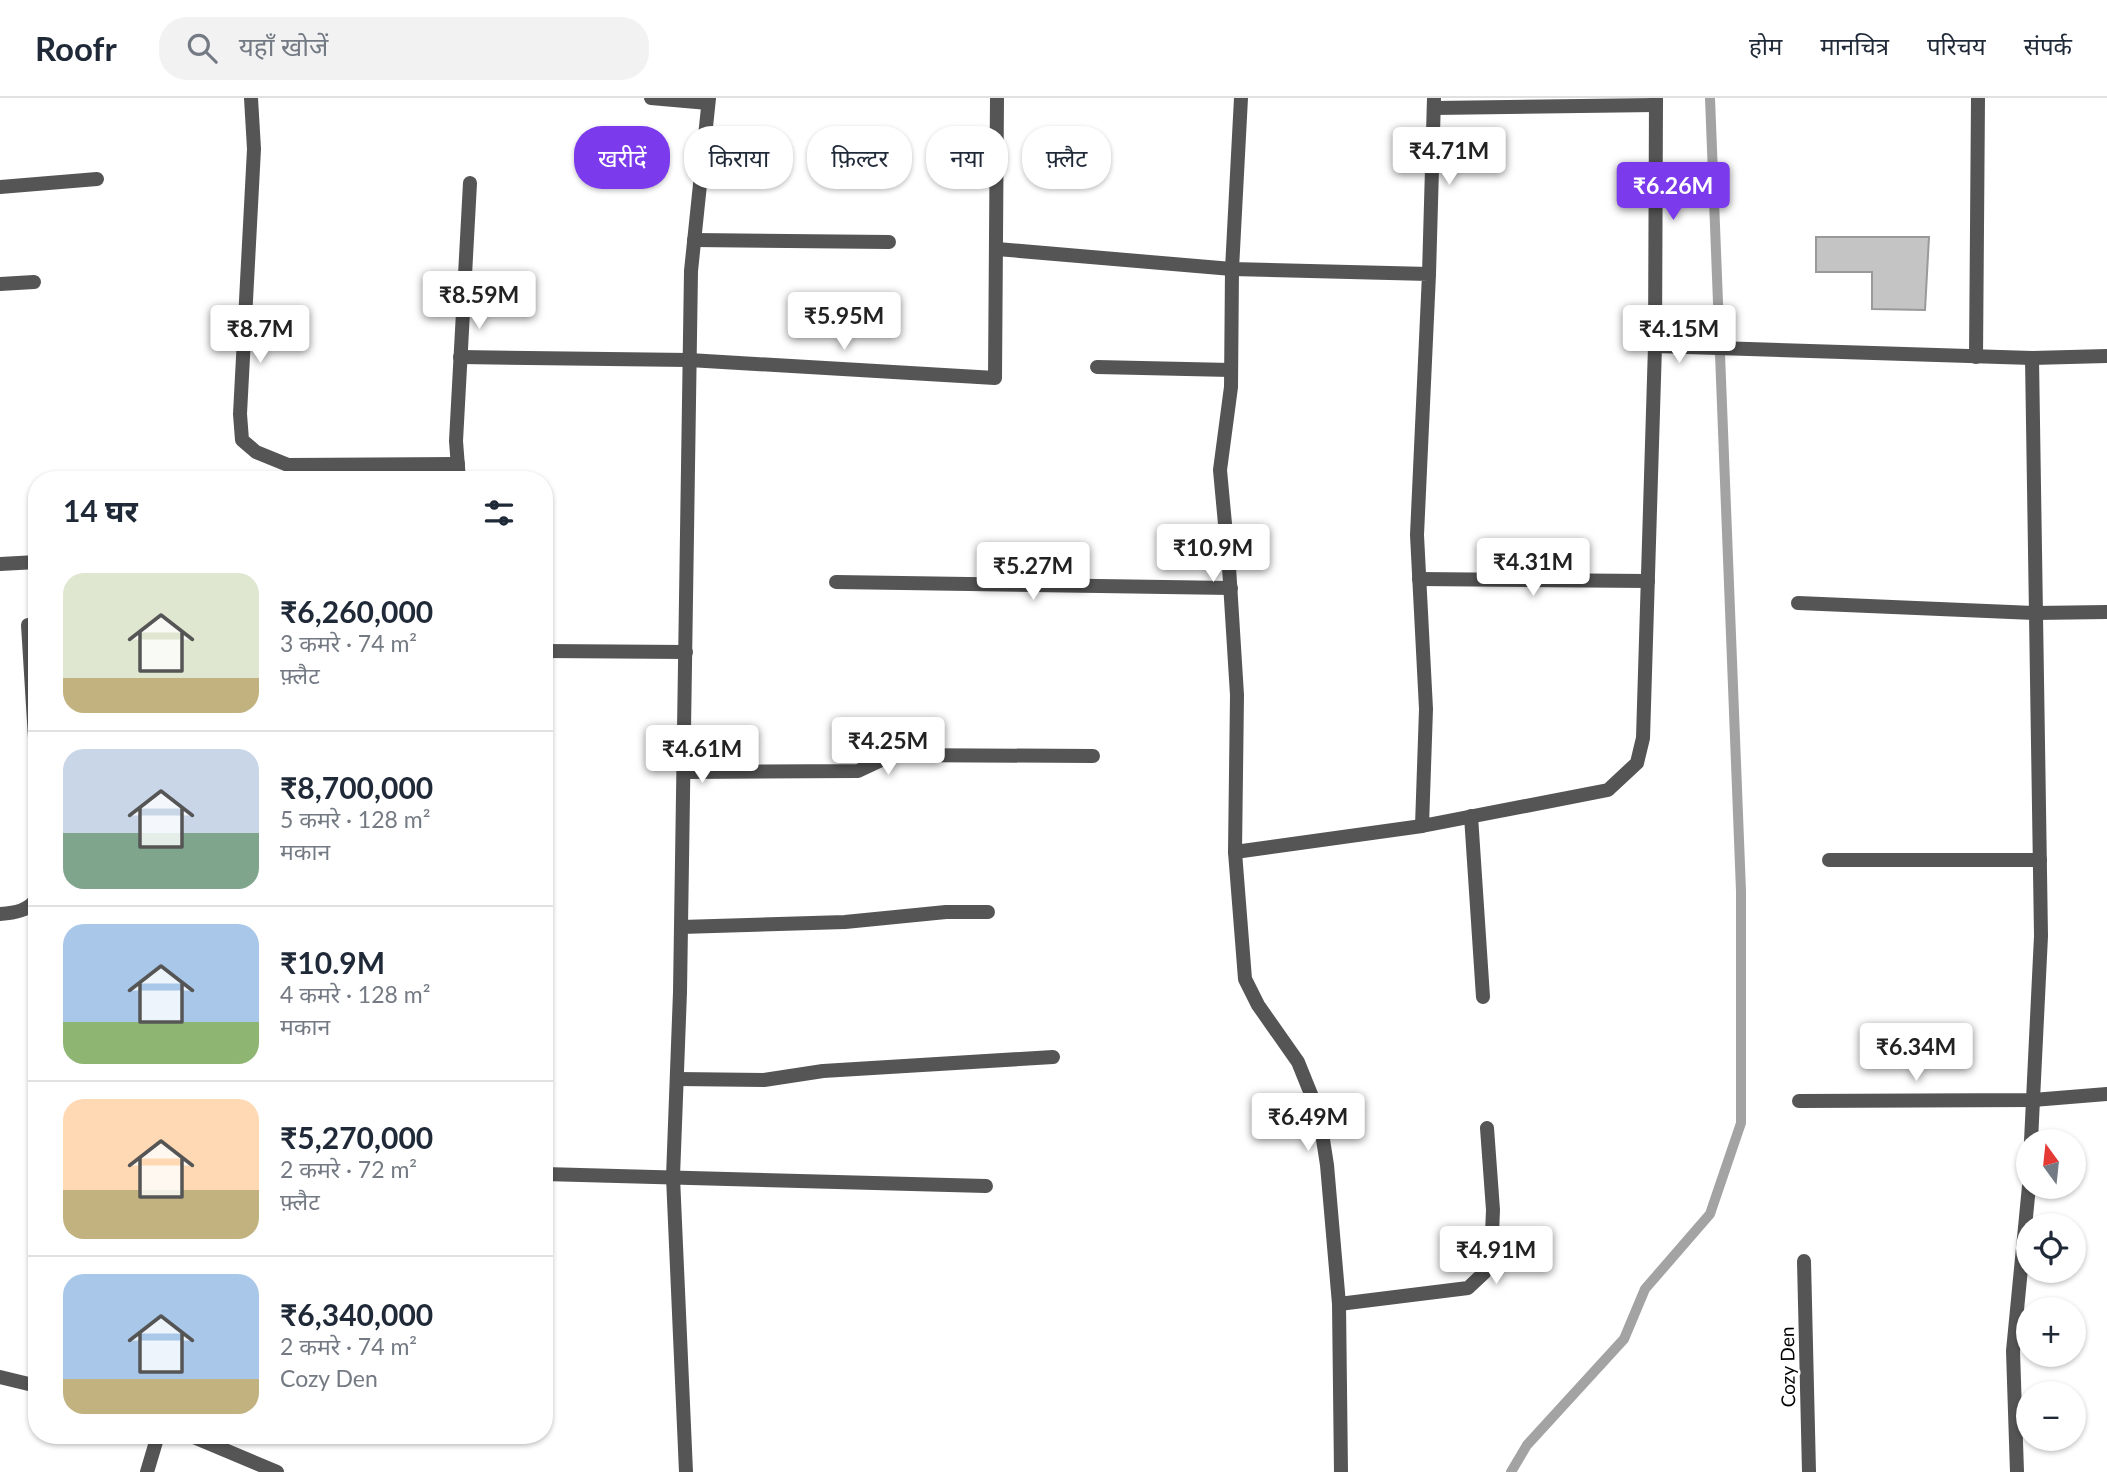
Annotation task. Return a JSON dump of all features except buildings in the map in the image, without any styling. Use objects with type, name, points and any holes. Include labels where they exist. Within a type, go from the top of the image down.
[{"type":"street","points":[[251,98],[254,149],[240,414],[242,440],[256,452],[288,465],[457,464]]},
{"type":"street","points":[[651,98],[709,100],[691,271],[681,927],[673,1177],[686,1472]]},
{"type":"street","points":[[460,357],[690,360],[996,379],[996,98]]},
{"type":"street","points":[[1241,98],[1232,269],[1231,387],[1220,470],[1237,695],[1235,852],[1245,979],[1258,1005],[1298,1062],[1319,1114],[1327,1165],[1339,1304],[1341,1472]]},
{"type":"street","points":[[1976,356],[1978,98]]},
{"type":"street","points":[[1235,852],[1422,826],[1608,790],[1637,763],[1643,738],[1655,346],[1656,102],[1434,103],[1417,535],[1426,709],[1422,826]]},
{"type":"street","points":[[0,187],[97,179]]},
{"type":"street","points":[[457,471],[460,357],[470,183]]},
{"type":"street","points":[[694,240],[889,242]]},
{"type":"street","points":[[997,249],[1232,269],[1429,274]]},
{"type":"street","points":[[0,284],[34,282]]},
{"type":"street","points":[[1655,346],[2032,358],[2107,356]]},
{"type":"street","points":[[2032,358],[2041,936],[2032,1129]]},
{"type":"street","points":[[1097,367],[1231,370]]},
{"type":"street","points":[[0,564],[28,562]]},
{"type":"street","points":[[1419,579],[1648,581]]},
{"type":"street","points":[[836,582],[1231,588]]},
{"type":"street","points":[[1798,603],[2035,613],[2107,612]]},
{"type":"street","points":[[553,650],[686,652]]},
{"type":"street","points":[[684,772],[858,771],[892,755],[1093,756]]},
{"type":"street","points":[[1471,816],[1483,997]]},
{"type":"street","points":[[1829,860],[2040,860]]},
{"type":"street","points":[[0,914],[15,913],[28,907]]},
{"type":"street","points":[[681,927],[845,922],[946,912],[988,912]]},
{"type":"street","points":[[677,1079],[764,1080],[822,1071],[1053,1057]]},
{"type":"street","points":[[1799,1101],[2033,1100],[2107,1094]]},
{"type":"street","points":[[1339,1304],[1468,1288],[1484,1273],[1491,1257],[1493,1210],[1487,1128]]},
{"type":"street","points":[[553,1174],[986,1186]]},
{"type":"street","points":[[2017,1472],[2013,1351],[2028,1199]]},
{"type":"street","name":"Cozy Den","points":[[1804,1262],[1809,1472]]},
{"type":"street","points":[[0,1377],[28,1384]]},
{"type":"street","points":[[147,1472],[155,1444]]},
{"type":"street","points":[[210,1444],[277,1472]]},
{"type":"waterway","points":[[1511,1472],[1527,1445],[1624,1339],[1645,1289],[1710,1214],[1741,1123],[1741,891],[1710,98]]}]
